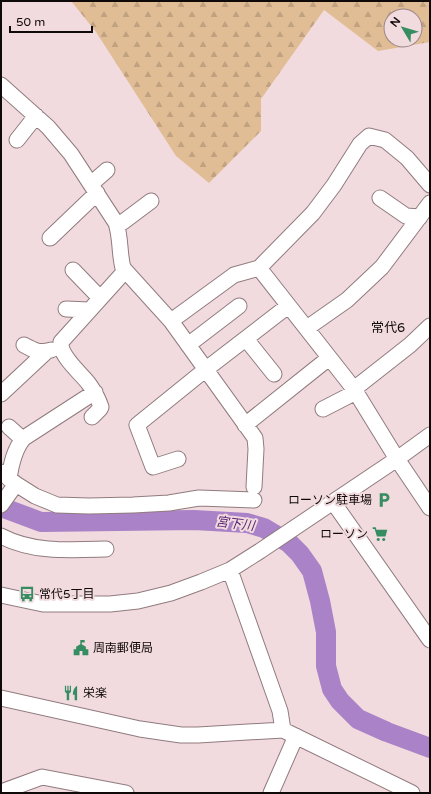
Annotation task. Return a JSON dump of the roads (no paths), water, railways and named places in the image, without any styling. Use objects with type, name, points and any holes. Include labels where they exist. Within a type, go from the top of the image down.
[{"type":"street","points":[[1,85],[36,116],[71,154],[116,224],[119,233],[123,268],[171,321],[255,438],[256,449],[254,494],[199,498],[169,503],[89,506],[57,505],[35,496],[10,481]]},
{"type":"street","points":[[16,140],[36,116]]},
{"type":"street","points":[[171,321],[234,275],[259,268],[313,213],[334,185],[360,144],[369,136],[385,140],[407,158],[430,185]]},
{"type":"street","points":[[50,238],[94,188],[107,170]]},
{"type":"street","points":[[380,198],[406,216],[420,217]]},
{"type":"street","points":[[116,224],[123,222],[151,201]]},
{"type":"street","points":[[307,328],[347,300],[382,267],[430,203]]},
{"type":"street","points":[[259,268],[355,390],[397,459],[430,508]]},
{"type":"street","points":[[72,270],[100,298]]},
{"type":"street","points":[[1,394],[28,368],[54,349],[125,271]]},
{"type":"street","points":[[188,345],[239,306]]},
{"type":"street","points":[[178,459],[153,467],[137,425],[288,306]]},
{"type":"street","points":[[66,309],[89,310]]},
{"type":"street","points":[[323,409],[355,390],[410,345],[430,326]]},
{"type":"street","points":[[246,339],[274,374]]},
{"type":"street","points":[[24,345],[34,351],[54,349],[70,361],[95,392],[101,406],[92,417]]},
{"type":"street","points":[[245,425],[329,358]]},
{"type":"street","points":[[1,505],[10,481],[10,468],[19,444],[24,438],[95,392]]},
{"type":"street","points":[[9,427],[19,436],[24,438]]},
{"type":"street","points":[[1,595],[43,604],[110,604],[138,601],[171,593],[201,582],[230,570],[260,551],[397,459],[430,435]]},
{"type":"street","points":[[333,502],[430,640]]},
{"type":"street","points":[[1,536],[13,542],[57,550],[106,549]]},
{"type":"street","points":[[230,570],[289,733],[271,793]]},
{"type":"street","points":[[1,698],[162,733],[198,735],[289,733],[412,793]]},
{"type":"street","points":[[1,792],[42,777],[118,792]]},
{"type":"waterway","name":"宮下川","points":[[1,507],[41,522],[194,520],[247,523],[264,528],[289,543],[300,554],[312,571],[326,632],[326,666],[332,689],[340,701],[358,719],[387,732],[430,748]]},
{"type":"place","name":"ローソン駐車場","points":[[384,500]]},
{"type":"place","name":"ローソン","points":[[380,534]]},
{"type":"place","name":"常代5丁目","points":[[27,594]]},
{"type":"place","name":"周南郵便局","points":[[81,648]]},
{"type":"place","name":"栄楽","points":[[71,693]]},
{"type":"district","name":"常代6","points":[[388,328]]}]
